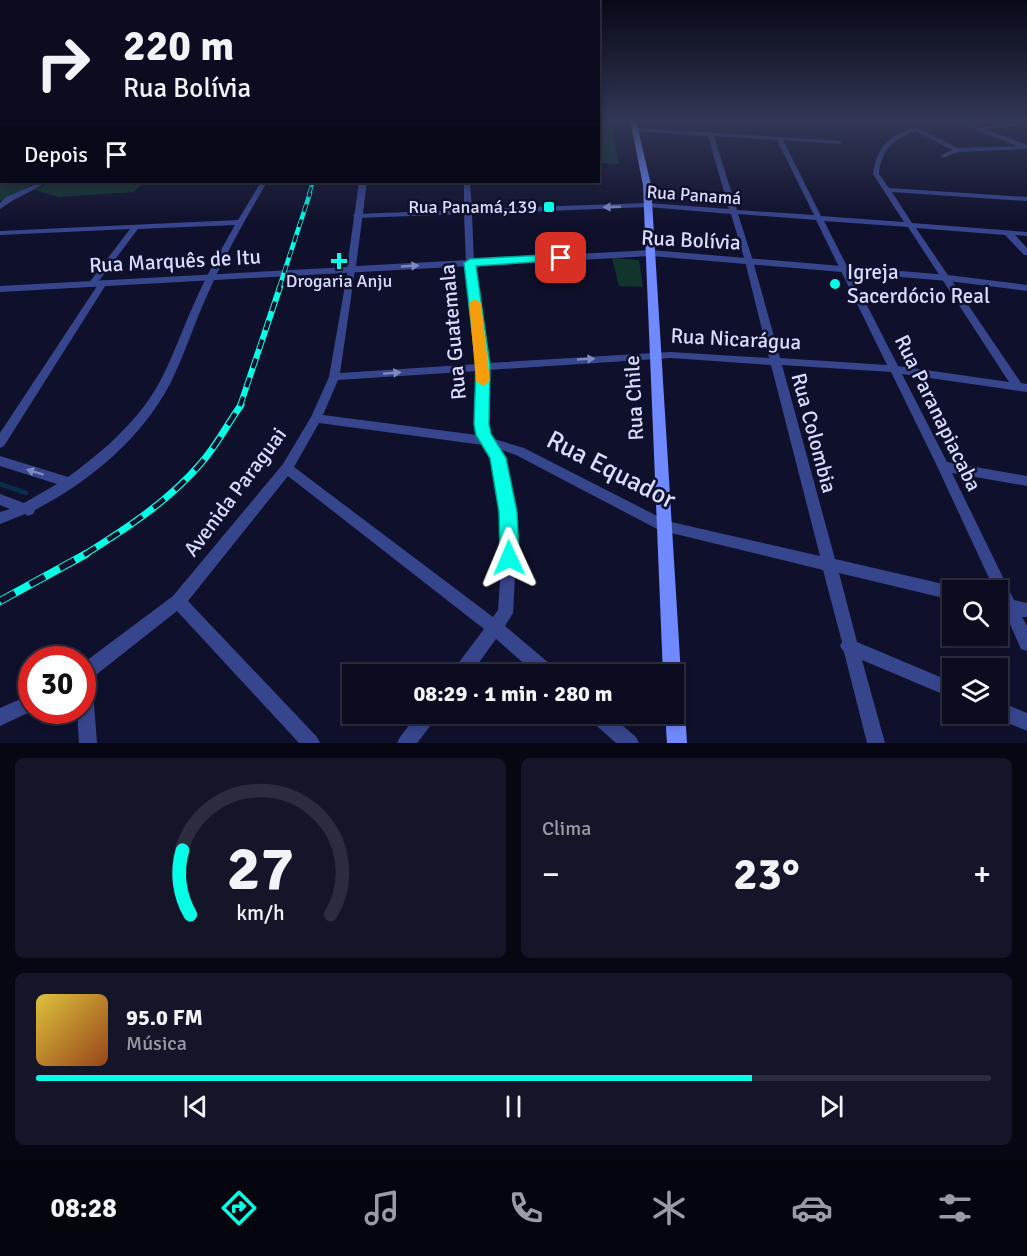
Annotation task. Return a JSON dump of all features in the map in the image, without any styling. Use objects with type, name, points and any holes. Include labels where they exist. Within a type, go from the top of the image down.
[{"type":"main road","name":"Rua Chile","points":[[642,155],[647,178],[671,664]]},
{"type":"main road","points":[[676,724],[677,743]]},
{"type":"street","name":"Rua Colombia","points":[[716,155],[749,261],[848,646],[876,743]]},
{"type":"street","name":"Rua Paranapiacaba","points":[[786,155],[943,466],[992,580]]},
{"type":"street","points":[[881,155],[876,174],[1022,387]]},
{"type":"street","points":[[0,207],[9,199],[43,183]]},
{"type":"street","points":[[0,518],[28,510],[71,483],[135,428],[157,396],[211,277],[263,183]]},
{"type":"street","name":"Avenida Paraguai","points":[[96,665],[178,601],[287,468],[316,418],[334,377],[363,183]]},
{"type":"street","name":"Rua Guatemala","points":[[467,183],[470,263],[483,365],[482,424],[487,441],[498,458],[508,512],[510,541],[505,613],[468,664]]},
{"type":"street","points":[[888,190],[1027,199]]},
{"type":"street","name":"Rua Panamá","points":[[357,216],[648,205],[1027,234]]},
{"type":"street","points":[[0,233],[241,222]]},
{"type":"street","points":[[0,443],[136,227]]},
{"type":"street","points":[[1008,233],[1027,253]]},
{"type":"street","name":"Rua Bolívia","points":[[351,270],[651,253],[948,278],[1027,288]]},
{"type":"street","name":"Rua Marquês de Itu","points":[[0,289],[351,270]]},
{"type":"street","name":"Rua Nicarágua","points":[[334,377],[483,365],[656,355],[774,360],[895,369],[1022,387]]},
{"type":"street","name":"Rua Equador","points":[[316,418],[487,441],[520,451],[663,526],[942,591]]},
{"type":"street","points":[[0,461],[71,483]]},
{"type":"street","points":[[943,466],[1027,481]]},
{"type":"street","points":[[287,468],[537,664]]},
{"type":"street","points":[[0,500],[28,510]]},
{"type":"street","points":[[178,601],[311,743]]},
{"type":"street","points":[[1008,606],[1027,610]]},
{"type":"street","name":"Rua Paranapiacaba","points":[[1008,613],[1027,643]]},
{"type":"street","points":[[848,646],[942,686]]},
{"type":"street","points":[[0,717],[18,709]]},
{"type":"street","points":[[1008,714],[1027,722]]},
{"type":"street","points":[[87,724],[88,743]]},
{"type":"street","points":[[406,743],[421,724]]},
{"type":"street","points":[[608,724],[630,743]]},
{"type":"green space","points":[[600,155],[617,155],[619,164],[600,163]]},
{"type":"green space","points":[[0,183],[35,183],[0,201]]},
{"type":"green space","points":[[50,183],[143,183],[134,192],[59,197],[34,190]]},
{"type":"green space","points":[[612,258],[639,260],[643,287],[619,286]]},
{"type":"waterway","points":[[0,484],[26,493]]},
{"type":"railway","points":[[309,194],[313,183]]},
{"type":"railway","points":[[279,288],[310,193]]},
{"type":"railway","points":[[240,406],[280,287]]},
{"type":"railway","points":[[84,555],[132,524],[176,489],[218,441],[241,405]]},
{"type":"railway","points":[[0,601],[86,554]]},
{"type":"slow traffic","points":[[475,303],[483,381]]},
{"type":"place","name":"Rua Panamá,139","points":[[549,207]]},
{"type":"place","name":"Drogaria Anju","points":[[339,261]]},
{"type":"place","name":"Igreja Sacerdócio Real","points":[[835,284]]},
{"type":"route","points":[[509,558],[508,512],[498,458],[483,435],[483,365],[470,263],[561,258]]}]
